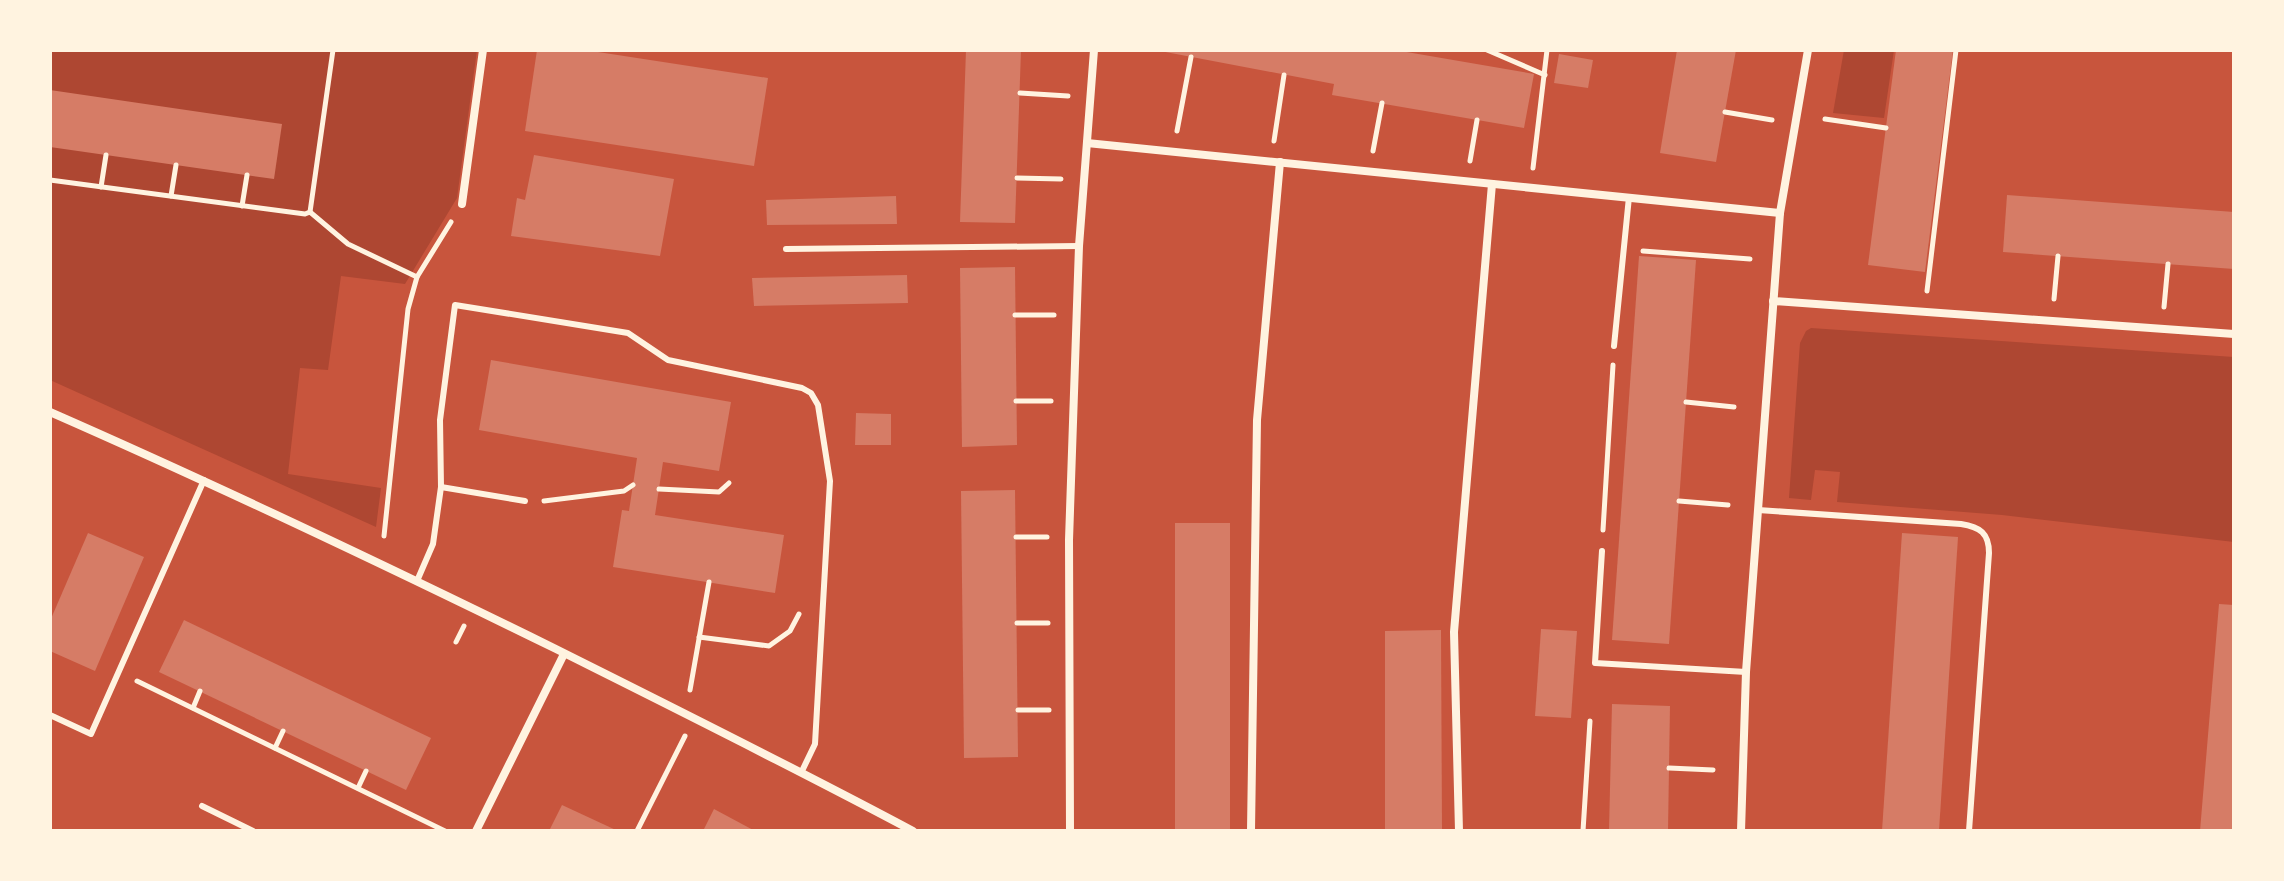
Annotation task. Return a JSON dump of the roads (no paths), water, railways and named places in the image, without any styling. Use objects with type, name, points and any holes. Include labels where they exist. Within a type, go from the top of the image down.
[{"type":"street","points":[[462,204],[483,50]]},
{"type":"street","points":[[1070,831],[1069,540],[1079,246],[1094,50]]},
{"type":"street","points":[[1741,831],[1746,672],[1780,213],[1808,50]]},
{"type":"street","points":[[1087,143],[1780,213]]},
{"type":"street","points":[[1251,831],[1257,420],[1275,162]]},
{"type":"street","points":[[1459,831],[1454,632],[1492,184]]},
{"type":"street","points":[[1773,301],[2234,334]]},
{"type":"street","points":[[50,412],[204,480],[417,581],[802,771],[913,831]]},
{"type":"street","points":[[476,831],[564,654]]},
{"type":"lane","points":[[1614,346],[1629,197]]},
{"type":"lane","points":[[786,249],[1079,246]]},
{"type":"lane","points":[[417,581],[433,544],[441,487],[440,420],[455,305],[628,333],[668,360],[792,384],[811,393],[823,421],[830,481],[815,744],[802,771]]},
{"type":"lane","points":[[50,715],[91,734],[204,480]]},
{"type":"lane","points":[[441,487],[525,501]]},
{"type":"lane","points":[[1758,510],[1961,524],[1979,529],[1986,535],[1989,553],[1969,831]]},
{"type":"lane","points":[[1602,551],[1595,663],[1746,672]]},
{"type":"lane","points":[[202,806],[253,831]]}]
